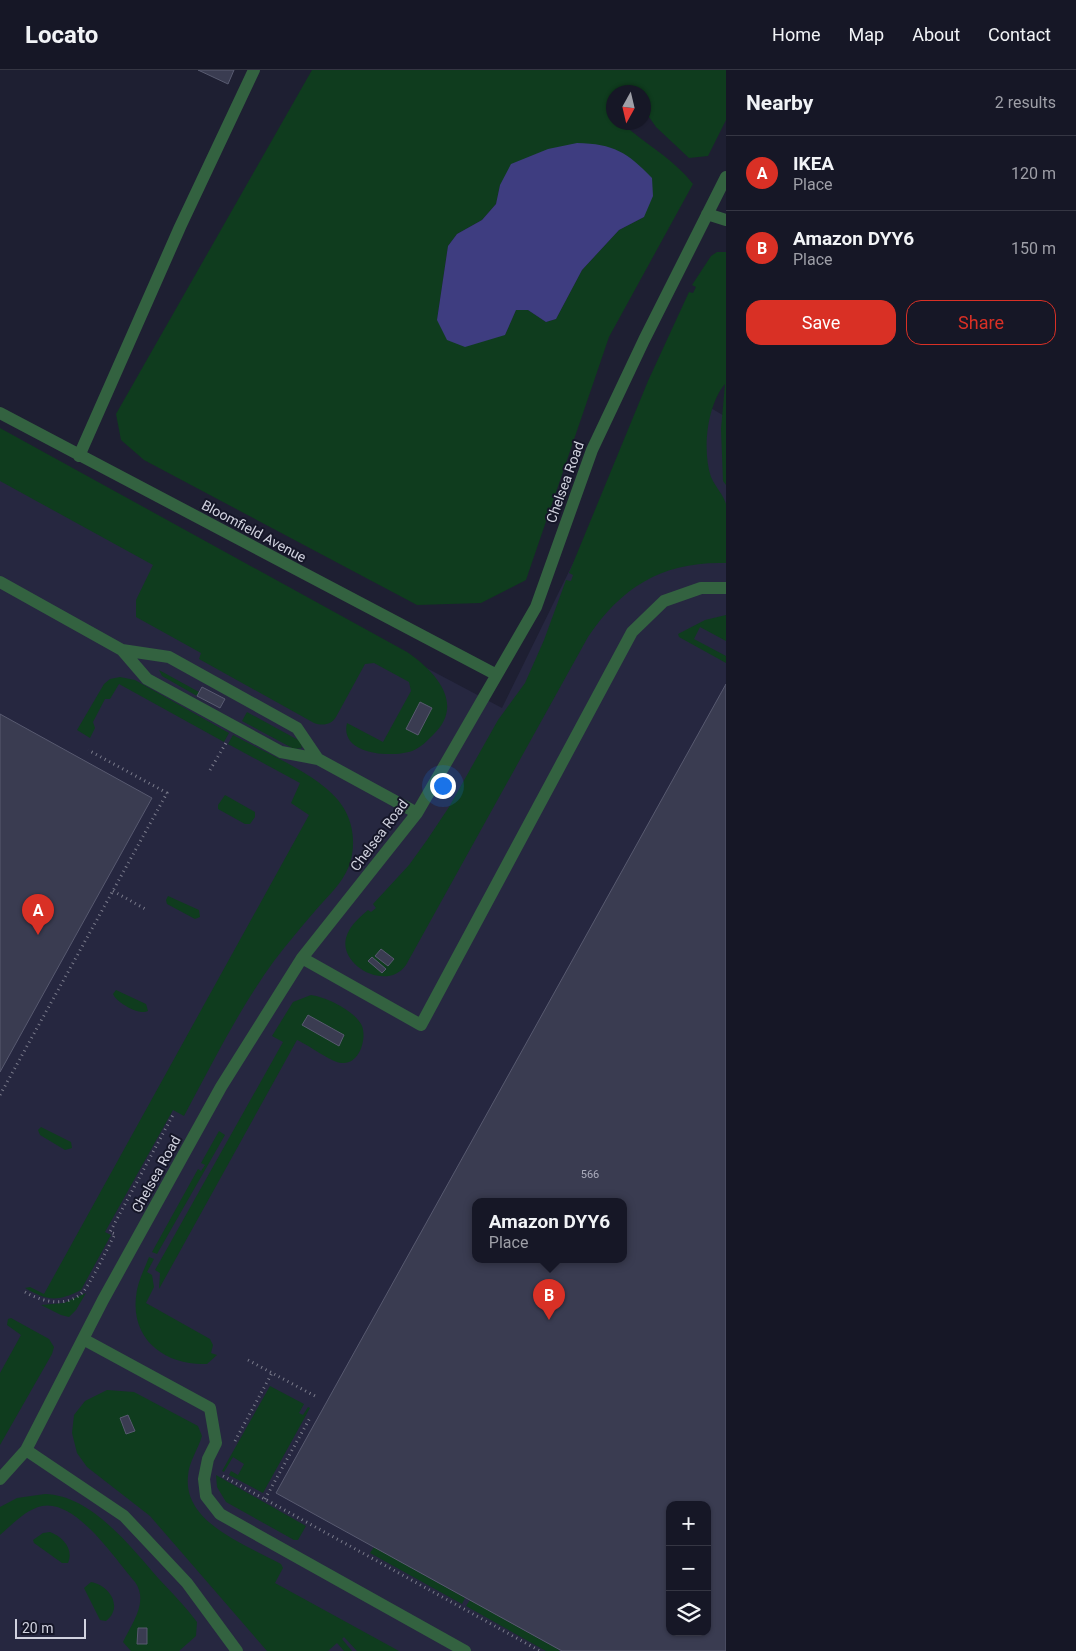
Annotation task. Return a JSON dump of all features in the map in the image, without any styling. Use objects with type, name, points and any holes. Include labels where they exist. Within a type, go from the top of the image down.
[{"type":"street","points":[[79,456],[180,227],[254,70]]},
{"type":"street","name":"Chelsea Road","points":[[0,1479],[26,1450],[83,1339],[221,1087],[302,958],[416,813],[536,607],[592,450],[644,340],[726,177]]},
{"type":"street","points":[[707,214],[726,220]]},
{"type":"street","name":"Bloomfield Avenue","points":[[0,413],[496,674]]},
{"type":"street","points":[[0,582],[122,650],[147,679],[281,752],[318,760],[416,813]]},
{"type":"street","points":[[302,958],[421,1025],[632,632],[664,601],[701,588],[726,588]]},
{"type":"street","points":[[122,650],[169,657],[297,728],[318,760]]},
{"type":"street","points":[[83,1339],[210,1408],[216,1443],[208,1459],[204,1479],[206,1496],[220,1514],[465,1651]]},
{"type":"street","points":[[26,1450],[124,1516],[187,1583],[237,1651]]},
{"type":"path","points":[[210,770],[226,743]]},
{"type":"path","points":[[0,1095],[168,793],[88,750]]},
{"type":"path","points":[[113,891],[147,910]]},
{"type":"path","points":[[25,1292],[48,1302],[66,1300],[83,1292],[115,1234],[110,1232],[174,1113]]},
{"type":"path","points":[[248,1360],[315,1396]]},
{"type":"path","points":[[230,1449],[272,1373]]},
{"type":"path","points":[[266,1500],[311,1416]]},
{"type":"path","points":[[220,1470],[219,1474],[540,1651]]},
{"type":"shaded area","points":[[577,143],[601,145],[619,151],[635,162],[652,178],[653,196],[644,217],[619,230],[582,270],[556,319],[546,322],[528,310],[516,310],[505,335],[465,347],[447,340],[437,320],[448,246],[457,234],[482,220],[496,204],[500,185],[511,164],[548,149]]},
{"type":"shaded area","points":[[663,380],[726,417],[726,1651],[0,1651],[0,442],[502,708]]},
{"type":"green space","points":[[312,70],[726,70],[726,120],[708,156],[689,158],[656,127],[651,120],[651,85],[606,85],[606,130],[630,130],[668,159],[693,184],[609,337],[526,580],[481,603],[417,605],[144,460],[121,440],[116,414]],"holes":[[[500,185],[644,217],[619,230],[582,270],[556,319],[546,322],[528,310],[516,310],[505,335],[437,320],[448,246],[457,234],[482,220],[496,204]]]},
{"type":"green space","points":[[717,252],[726,252],[726,485],[723,481],[721,429],[725,384],[719,393],[710,416],[707,454],[711,477],[726,504],[726,563],[683,567],[664,572],[646,580],[615,604],[601,619],[588,637],[406,965],[398,973],[388,976],[377,976],[366,972],[350,958],[346,948],[347,934],[361,916],[368,910],[371,912],[376,908],[373,904],[409,865],[427,840],[449,807],[498,720],[525,683],[544,640],[566,580],[571,581],[573,575],[569,573],[648,381],[689,292],[693,293],[696,287],[692,285],[711,256]]},
{"type":"green space","points":[[0,428],[407,652],[428,669],[443,689],[447,700],[447,712],[443,723],[426,742],[412,751],[392,754],[369,752],[351,742],[347,734],[347,723],[383,742],[411,691],[409,682],[374,663],[365,664],[334,720],[324,725],[314,723],[199,659],[201,653],[136,617],[136,600],[153,565],[0,481]]},
{"type":"green space","points":[[726,615],[726,641],[700,627],[694,639],[726,656],[726,663],[679,637],[678,634],[705,620]]},
{"type":"green space","points":[[159,670],[199,692],[197,696],[162,676]]},
{"type":"green space","points":[[120,677],[135,680],[229,733],[224,742],[119,684],[110,699],[105,699],[93,722],[95,728],[90,738],[77,730],[104,684],[110,679]]},
{"type":"green space","points":[[247,712],[300,741],[302,748],[294,749],[242,721]]},
{"type":"green space","points":[[233,735],[308,775],[334,796],[347,814],[352,828],[353,851],[349,866],[338,884],[289,942],[261,979],[226,1037],[184,1116],[173,1110],[105,1232],[111,1235],[81,1290],[65,1297],[46,1298],[25,1288],[30,1287],[44,1294],[309,815],[291,803],[300,783],[228,744]]},
{"type":"green space","points":[[225,795],[255,812],[255,817],[250,824],[245,824],[218,809],[218,805]]},
{"type":"green space","points":[[168,896],[199,910],[200,917],[195,919],[167,904]]},
{"type":"green space","points":[[116,990],[146,1004],[148,1011],[139,1012],[123,1004],[113,994]]},
{"type":"green space","points":[[311,995],[324,998],[346,1009],[361,1024],[364,1035],[358,1055],[348,1062],[337,1062],[297,1040],[159,1289],[160,1273],[155,1270],[283,1042],[272,1036],[293,1002]]},
{"type":"green space","points":[[41,1127],[71,1142],[72,1148],[65,1150],[40,1135],[38,1130]]},
{"type":"green space","points":[[219,1131],[225,1135],[157,1254],[152,1252],[198,1169],[201,1171],[205,1165],[201,1163]]},
{"type":"green space","points":[[149,1257],[154,1259],[147,1272],[152,1275],[154,1287],[146,1303],[210,1339],[213,1345],[211,1353],[217,1355],[207,1364],[192,1364],[178,1361],[166,1355],[155,1348],[139,1326],[136,1313],[136,1297],[139,1282]]},
{"type":"green space","points":[[86,1293],[76,1310],[69,1317],[41,1305],[64,1303]]},
{"type":"green space","points":[[11,1318],[49,1339],[54,1347],[52,1354],[0,1445],[0,1373],[21,1335],[7,1325],[8,1319]]},
{"type":"green space","points":[[270,1386],[304,1404],[299,1413],[303,1415],[308,1407],[310,1408],[263,1493],[229,1475],[231,1471],[238,1475],[244,1464],[233,1457],[224,1472],[222,1471]]},
{"type":"green space","points":[[107,1390],[134,1392],[198,1426],[202,1436],[189,1471],[189,1492],[196,1507],[206,1519],[235,1540],[281,1564],[283,1568],[275,1583],[399,1651],[357,1651],[344,1637],[342,1639],[352,1651],[344,1651],[337,1643],[328,1651],[267,1651],[150,1516],[87,1467],[77,1453],[72,1433],[74,1415],[85,1401]]},
{"type":"green space","points":[[216,1475],[306,1526],[298,1540],[294,1540],[226,1502],[217,1487]]},
{"type":"green space","points":[[45,1494],[62,1497],[78,1503],[94,1513],[123,1538],[193,1616],[197,1622],[196,1636],[179,1651],[131,1651],[123,1642],[138,1612],[140,1605],[139,1590],[135,1582],[106,1546],[81,1521],[68,1512],[55,1506],[36,1508],[20,1518],[0,1535],[0,1507],[17,1498]]},
{"type":"green space","points":[[50,1532],[66,1544],[70,1553],[68,1563],[62,1563],[34,1543],[33,1540],[43,1533]]},
{"type":"green space","points":[[374,1547],[465,1598],[462,1604],[370,1553]]},
{"type":"green space","points":[[91,1582],[103,1587],[112,1597],[114,1609],[106,1621],[100,1620],[84,1588]]},
{"type":"green space","points":[[470,1600],[559,1651],[546,1651],[466,1606]]},
{"type":"building","points":[[198,70],[234,70],[228,84]]},
{"type":"building","points":[[726,684],[726,1651],[562,1651],[276,1493]]},
{"type":"building","points":[[202,687],[225,699],[220,708],[197,696]]},
{"type":"building","points":[[420,702],[432,708],[418,735],[406,729]]},
{"type":"building","points":[[0,714],[152,798],[0,1072]]},
{"type":"building","points":[[381,949],[394,959],[388,966],[375,956]]},
{"type":"building","points":[[372,957],[386,969],[382,973],[368,961]]},
{"type":"building","points":[[308,1015],[344,1035],[339,1046],[302,1025]]},
{"type":"building","points":[[128,1415],[135,1431],[126,1434],[120,1418]]},
{"type":"building","points":[[138,1628],[147,1628],[147,1644],[137,1644]]},
{"type":"place","name":"IKEA","points":[[38,935]]},
{"type":"place","name":"Amazon DYY6","points":[[549,1320]]}]
